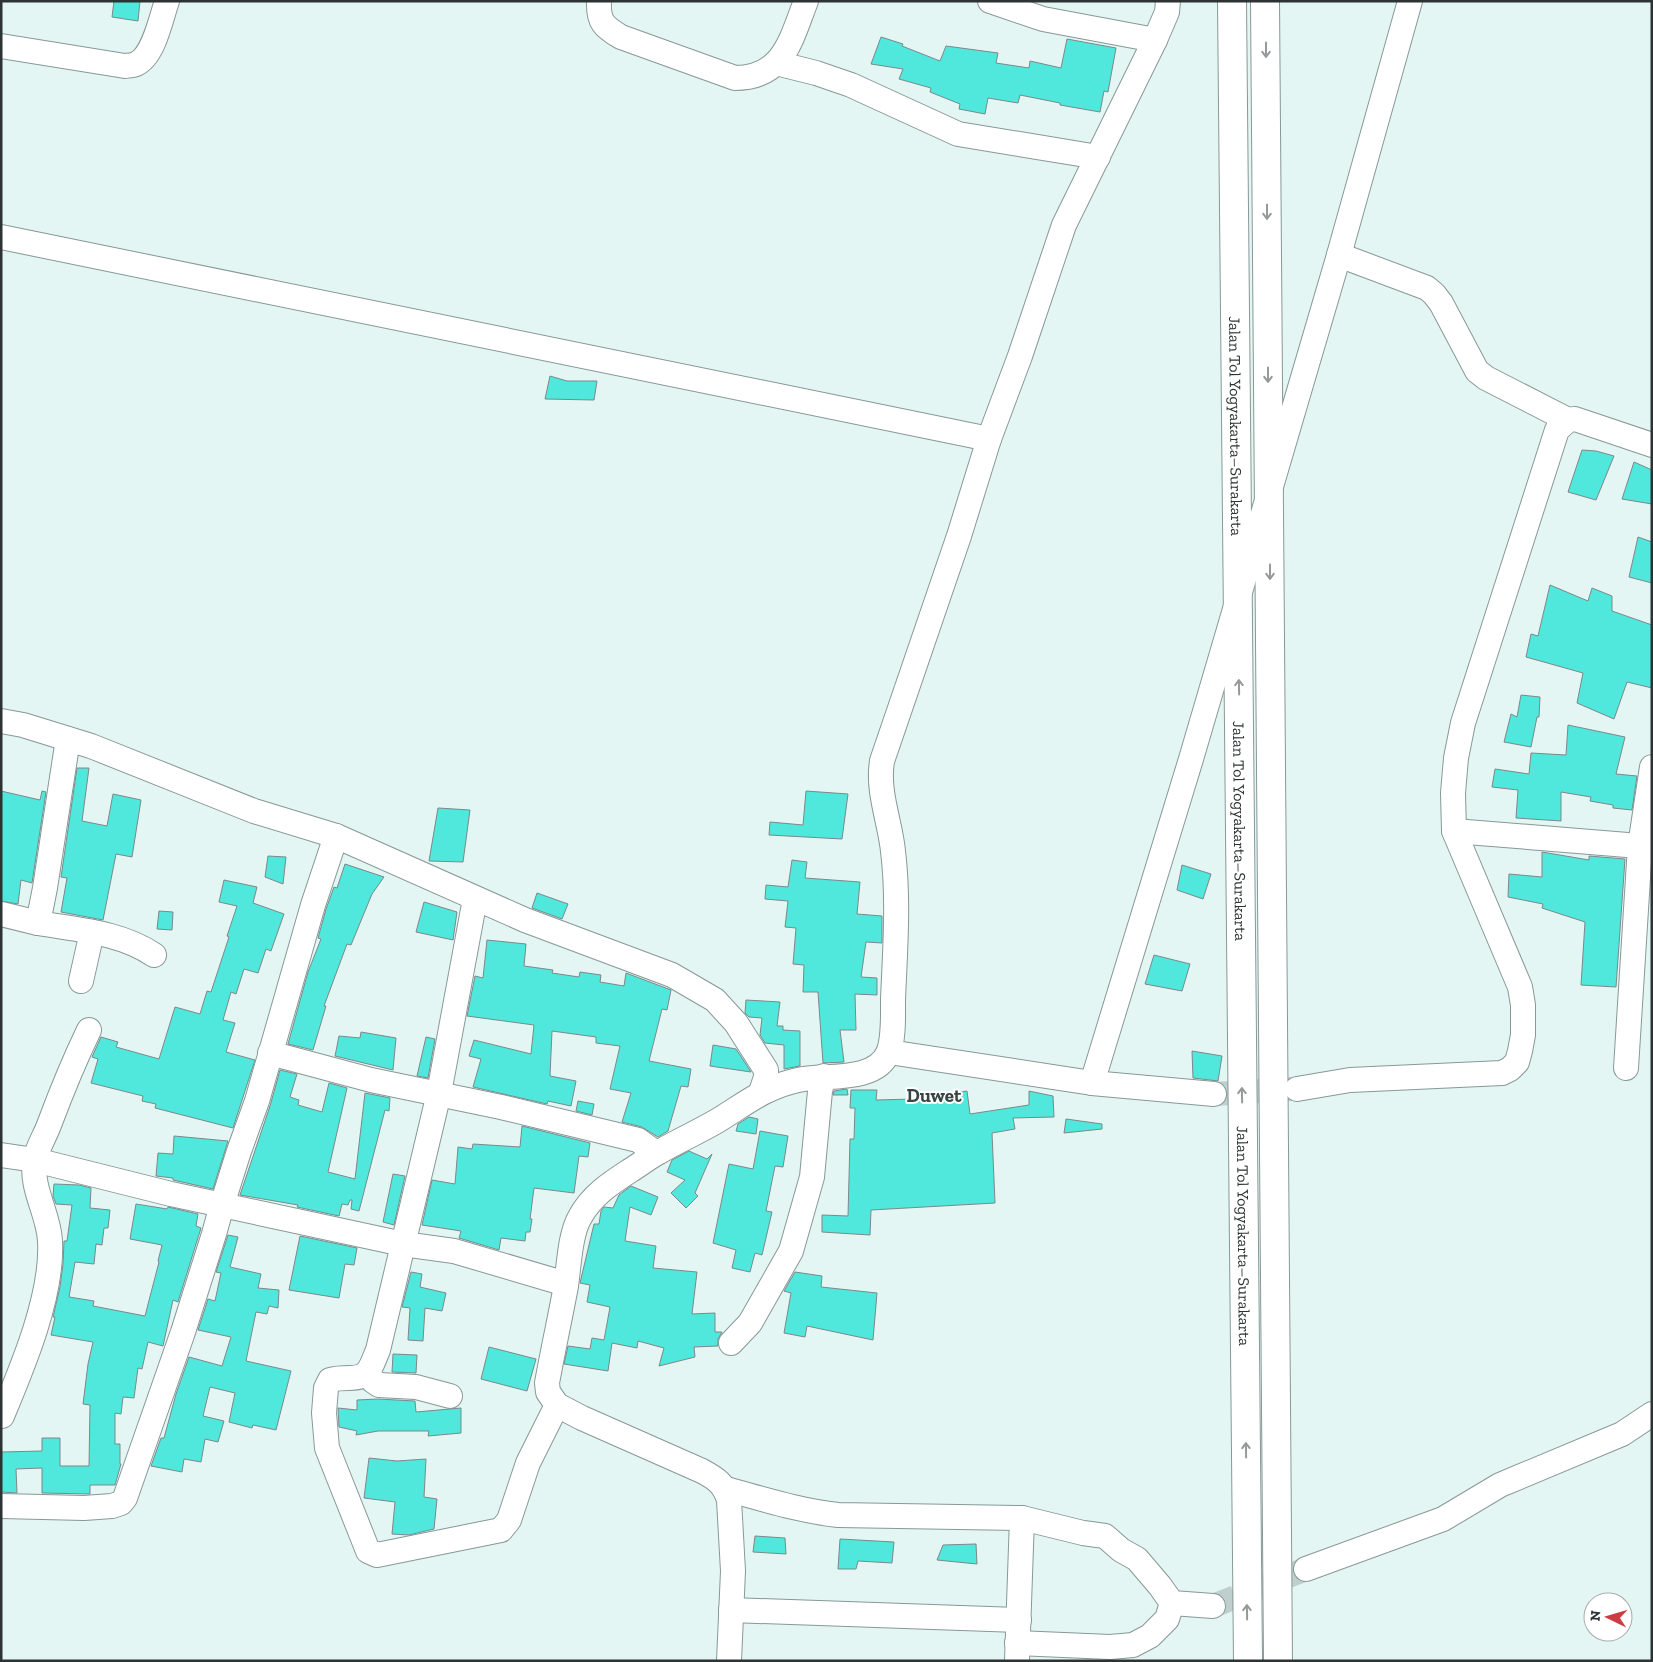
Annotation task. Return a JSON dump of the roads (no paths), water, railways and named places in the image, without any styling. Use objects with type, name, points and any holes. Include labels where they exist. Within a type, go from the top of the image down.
[{"type":"highway","name":"Jalan Tol Yogyakarta–Surakarta","points":[[1232,1],[1248,1661]]},
{"type":"highway","name":"Jalan Tol Yogyakarta–Surakarta","points":[[1265,1],[1278,1661]]},
{"type":"street","points":[[1,46],[125,66],[136,64],[145,58],[151,48],[167,1]]},
{"type":"street","points":[[599,1],[598,11],[601,22],[608,30],[735,78],[750,78],[762,74],[776,63],[786,51],[806,1]]},
{"type":"street","points":[[990,1],[1043,19],[1155,40]]},
{"type":"street","points":[[729,1661],[733,1571],[729,1500],[726,1490],[719,1480],[702,1471],[557,1405],[548,1392],[547,1383],[571,1250],[579,1219],[590,1201],[612,1183],[656,1153],[718,1120],[763,1081],[848,1076],[873,1070],[883,1063],[889,1052],[897,920],[893,850],[884,808],[882,761],[959,536],[989,439],[1011,381],[1064,225],[1155,40],[1167,12],[1168,1]]},
{"type":"street","points":[[1092,1083],[1191,759],[1339,255],[1410,1]]},
{"type":"street","points":[[776,63],[816,73],[851,85],[958,134],[1098,157]]},
{"type":"street","points":[[1,237],[989,439]]},
{"type":"street","points":[[1339,255],[1427,288],[1441,303],[1477,370],[1486,378],[1568,420],[1582,420],[1652,445]]},
{"type":"street","points":[[1297,1089],[1350,1080],[1502,1073],[1510,1069],[1516,1062],[1520,1051],[1524,1021],[1520,987],[1454,830],[1456,758],[1463,723],[1557,430],[1568,420]]},
{"type":"street","points":[[1,721],[23,725],[91,746],[254,811],[336,836],[525,920],[672,974],[715,1000],[736,1023],[763,1081]]},
{"type":"street","points":[[38,923],[68,739]]},
{"type":"street","points":[[1626,1068],[1652,767]]},
{"type":"street","points":[[1454,830],[1646,847]]},
{"type":"street","points":[[1,1506],[84,1508],[117,1505],[126,1498],[257,1101],[313,905],[336,836]]},
{"type":"street","points":[[475,899],[439,1093],[378,1350],[368,1373],[359,1378],[336,1378],[330,1380],[326,1388],[324,1413],[327,1448],[368,1552],[377,1556],[501,1530],[509,1520],[528,1463],[557,1405]]},
{"type":"street","points":[[1,914],[124,939],[139,945],[154,955]]},
{"type":"street","points":[[80,981],[92,932]]},
{"type":"street","points":[[2,1416],[21,1370],[39,1314],[51,1262],[48,1221],[35,1182],[35,1160],[75,1059],[89,1030]]},
{"type":"street","points":[[889,1052],[1092,1083],[1214,1094]]},
{"type":"street","points":[[270,1053],[371,1080],[439,1093],[638,1140],[656,1153]]},
{"type":"street","points":[[731,1344],[750,1323],[791,1251],[812,1177],[820,1091],[824,1076]]},
{"type":"street","points":[[1,1155],[35,1160],[171,1194],[402,1244],[454,1251],[566,1284]]},
{"type":"street","points":[[368,1373],[373,1381],[380,1385],[416,1387],[450,1396]]},
{"type":"street","points":[[1306,1569],[1444,1519],[1500,1485],[1622,1434],[1652,1414]]},
{"type":"street","points":[[726,1490],[816,1513],[1022,1518],[1083,1533],[1105,1536],[1121,1550],[1136,1559],[1172,1603]]},
{"type":"street","points":[[1022,1518],[1017,1652],[1110,1648],[1133,1645],[1150,1636],[1167,1619],[1172,1603]]},
{"type":"street","points":[[1172,1603],[1213,1606]]},
{"type":"street","points":[[731,1610],[1019,1620]]},
{"type":"tunnel","points":[[1214,1094],[1292,1089]]},
{"type":"tunnel","points":[[1213,1606],[1306,1569]]},
{"type":"district","name":"Duwet","points":[[934,1095]]}]
